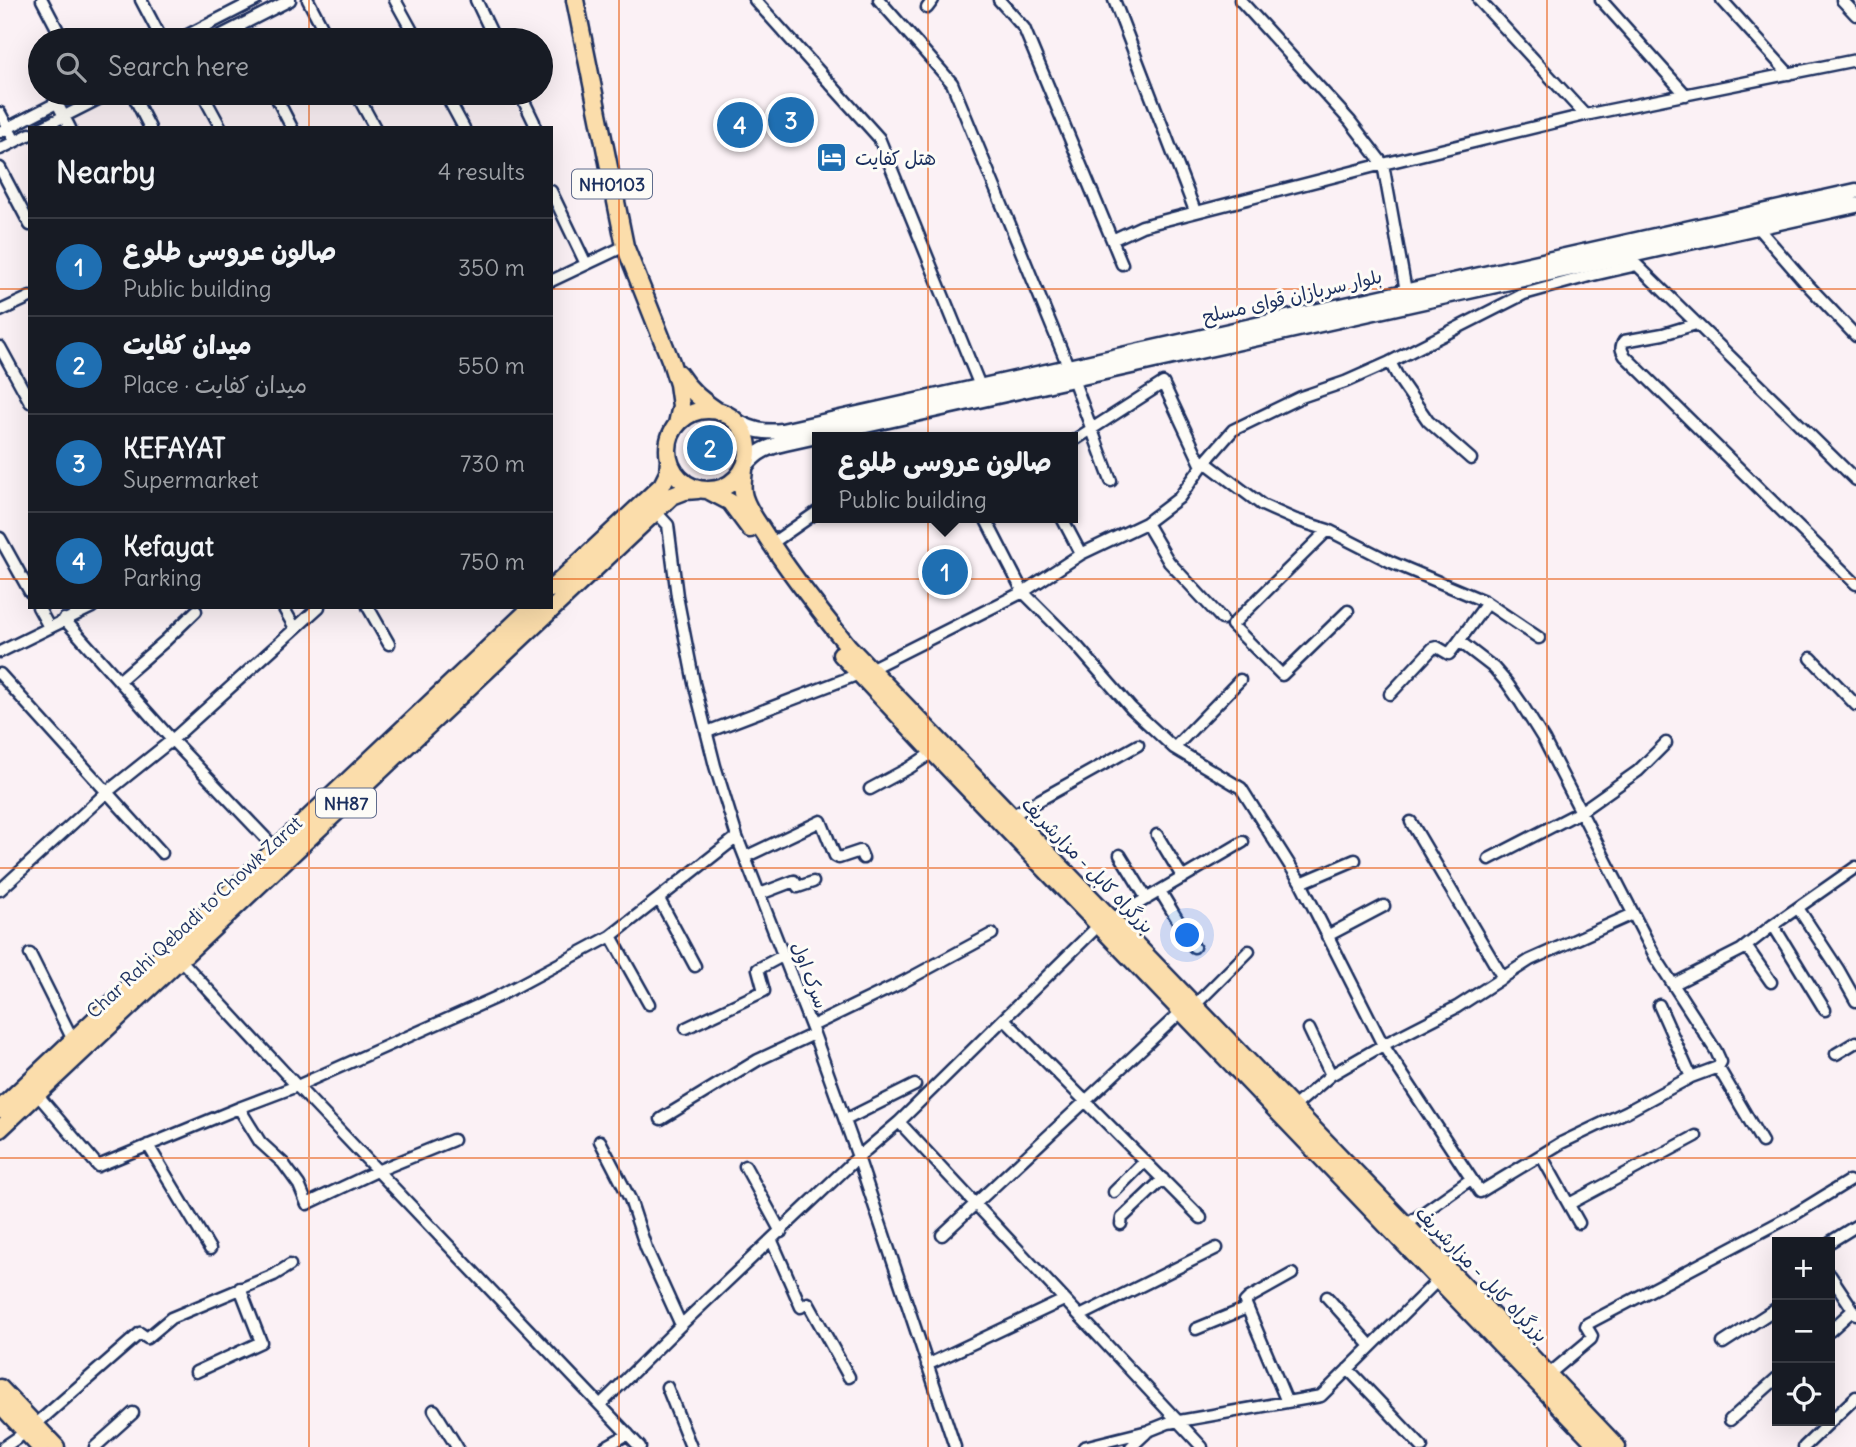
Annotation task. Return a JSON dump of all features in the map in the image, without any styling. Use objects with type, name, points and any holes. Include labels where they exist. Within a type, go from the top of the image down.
[{"type":"main road","name":"NH0103","points":[[575,0],[625,246],[678,384],[681,406],[677,424]]},
{"type":"main road","name":"بلوار سربازان قوای مسلح","points":[[830,432],[1406,291],[1856,191]]},
{"type":"main road","name":"بلوار سربازان قوای مسلح","points":[[737,422],[765,433],[782,431],[980,386],[1070,373],[1856,205]]},
{"type":"main road","name":"NH0103","points":[[671,362],[687,387],[716,410]]},
{"type":"main road","points":[[553,587],[662,485],[668,473],[669,441],[672,432],[685,417],[705,410],[728,414],[744,431],[748,442],[749,453],[745,467],[735,481],[723,488],[704,490],[688,486],[673,470],[669,460]]},
{"type":"main road","name":"بلوار سربازان قوای مسلح","points":[[745,467],[757,453],[769,447],[812,436]]},
{"type":"main road","name":"بزرگراه کابل - مزارشریف","points":[[745,467],[742,485],[750,511],[864,672],[1011,816],[1105,922]]},
{"type":"main road","name":"بزرگراه کابل - مزارشریف","points":[[704,490],[730,502],[738,511],[808,612],[933,752],[1189,1008],[1288,1112],[1439,1279],[1600,1447]]},
{"type":"main road","name":"Char Rahi Qebadi to Chowk Zarat","points":[[553,607],[672,496],[685,491],[704,490]]},
{"type":"main road","name":"Char Rahi Qebadi to Chowk Zarat","points":[[0,1129],[276,849],[530,609]]},
{"type":"main road","name":"Char Rahi Qebadi to Chowk Zarat","points":[[0,1109],[73,1040],[175,954],[550,609]]},
{"type":"main road","name":"بزرگراه کابل - مزارشریف","points":[[1288,1112],[1406,1225],[1617,1447]]},
{"type":"main road","points":[[0,1388],[31,1428],[40,1447]]},
{"type":"main road","points":[[0,1404],[56,1447]]},
{"type":"street","points":[[42,0],[57,28]]},
{"type":"street","points":[[141,0],[156,28]]},
{"type":"street","points":[[238,27],[290,0]]},
{"type":"street","points":[[308,0],[323,28]]},
{"type":"street","points":[[395,0],[410,28]]},
{"type":"street","points":[[476,0],[489,28]]},
{"type":"street","points":[[755,0],[879,138],[980,386]]},
{"type":"street","points":[[879,0],[952,83],[1093,428],[1111,481]]},
{"type":"street","points":[[999,0],[1024,28],[1122,264]]},
{"type":"street","points":[[1114,0],[1195,211]]},
{"type":"street","points":[[1240,0],[1350,121],[1383,164],[1406,291]]},
{"type":"street","points":[[1479,0],[1585,115]]},
{"type":"street","points":[[1601,0],[1686,95]]},
{"type":"street","points":[[1722,0],[1789,74]]},
{"type":"street","points":[[1842,0],[1856,15]]},
{"type":"street","points":[[200,28],[251,1],[257,17]]},
{"type":"street","points":[[1112,240],[1142,226],[1195,211],[1585,115],[1856,60]]},
{"type":"street","points":[[4,130],[53,105]]},
{"type":"street","points":[[58,105],[69,126]]},
{"type":"street","points":[[45,126],[81,105]]},
{"type":"street","points":[[138,105],[149,126]]},
{"type":"street","points":[[209,105],[220,126]]},
{"type":"street","points":[[280,105],[291,126]]},
{"type":"street","points":[[362,105],[373,126]]},
{"type":"street","points":[[452,105],[463,126]]},
{"type":"street","points":[[526,105],[535,126]]},
{"type":"street","points":[[0,113],[4,130],[15,141]]},
{"type":"street","points":[[0,149],[28,135]]},
{"type":"street","points":[[0,167],[28,221]]},
{"type":"street","points":[[553,195],[586,264]]},
{"type":"street","points":[[1757,227],[1856,336]]},
{"type":"street","points":[[553,280],[625,246]]},
{"type":"street","points":[[706,732],[864,672],[1023,592],[1081,554],[1146,523],[1179,498],[1203,464],[1233,430],[1301,397],[1345,382],[1390,362],[1524,295],[1637,265],[1856,480]]},
{"type":"street","points":[[0,312],[28,298]]},
{"type":"street","points":[[1696,324],[1663,334],[1624,341],[1621,350],[1634,366],[1856,584]]},
{"type":"street","points":[[0,347],[28,398]]},
{"type":"street","points":[[1390,362],[1428,421],[1471,460]]},
{"type":"street","points":[[1078,438],[1163,383],[1203,464],[1262,505],[1328,530],[1391,562],[1487,603],[1539,638]]},
{"type":"street","name":"سرک اول","points":[[656,512],[668,525],[677,596],[694,683],[737,837],[813,1030],[859,1157],[955,1447]]},
{"type":"street","points":[[771,544],[812,515]]},
{"type":"street","points":[[988,523],[1023,592],[1077,646],[1130,708],[1174,748],[1241,788],[1301,883],[1383,1045],[1479,1192],[1561,1143],[1691,1077],[1718,1067],[1721,1062],[1656,958],[1544,740],[1507,683],[1494,668],[1459,641]]},
{"type":"street","points":[[1065,523],[1081,554]]},
{"type":"street","points":[[1146,523],[1169,562],[1222,620]]},
{"type":"street","points":[[1328,530],[1232,625],[1282,675],[1348,611]]},
{"type":"street","points":[[0,538],[28,588]]},
{"type":"street","points":[[1390,694],[1433,648],[1449,654],[1487,603]]},
{"type":"street","points":[[39,609],[49,627]]},
{"type":"street","points":[[0,652],[88,609]]},
{"type":"street","points":[[284,609],[295,628]]},
{"type":"street","points":[[0,890],[107,792],[172,740],[316,609]]},
{"type":"street","points":[[369,609],[389,644]]},
{"type":"street","points":[[120,680],[196,611]]},
{"type":"street","points":[[64,620],[172,740],[276,849]]},
{"type":"street","points":[[1811,658],[1856,705]]},
{"type":"street","points":[[0,674],[162,853]]},
{"type":"street","points":[[1174,748],[1240,680]]},
{"type":"street","points":[[1489,859],[1580,812],[1638,771],[1666,743]]},
{"type":"street","points":[[1011,816],[1138,746]]},
{"type":"street","points":[[870,789],[933,752]]},
{"type":"street","points":[[746,857],[821,821],[835,856],[839,858],[860,851],[863,858]]},
{"type":"street","points":[[1411,822],[1503,978]]},
{"type":"street","points":[[1157,835],[1183,878]]},
{"type":"street","points":[[37,1094],[98,1166],[297,1086],[497,997],[611,936],[737,837]]},
{"type":"street","points":[[600,1405],[681,1325],[899,1122],[1105,922],[1243,842]]},
{"type":"street","points":[[1120,855],[1147,898]]},
{"type":"street","points":[[1301,883],[1355,860]]},
{"type":"street","points":[[1674,984],[1741,950],[1856,867]]},
{"type":"street","points":[[760,894],[794,881],[797,887],[813,881]]},
{"type":"street","points":[[1160,891],[1194,947]]},
{"type":"street","points":[[659,899],[695,966]]},
{"type":"street","points":[[1327,936],[1384,906]]},
{"type":"street","points":[[1798,908],[1856,1001]]},
{"type":"street","points":[[1288,1112],[1331,1075],[1457,1007],[1530,960],[1633,914]]},
{"type":"street","points":[[1773,925],[1825,1010]]},
{"type":"street","points":[[661,1119],[758,1060],[992,934]]},
{"type":"street","points":[[611,936],[649,1004]]},
{"type":"street","points":[[1746,946],[1771,982]]},
{"type":"street","points":[[942,1235],[1250,951]]},
{"type":"street","points":[[30,954],[73,1040]]},
{"type":"street","points":[[175,954],[640,1447]]},
{"type":"street","points":[[686,1028],[764,991],[757,970],[784,955]]},
{"type":"street","points":[[1659,1005],[1691,1077]]},
{"type":"street","points":[[1004,1019],[1201,1218]]},
{"type":"street","points":[[1309,1029],[1331,1075]]},
{"type":"street","points":[[1836,1054],[1856,1042]]},
{"type":"street","points":[[1718,1067],[1762,1142]]},
{"type":"street","points":[[845,1120],[915,1085]]},
{"type":"street","points":[[239,1108],[260,1142],[283,1163],[299,1185],[307,1203],[453,1140]]},
{"type":"street","points":[[899,1122],[1202,1447]]},
{"type":"street","points":[[1569,1204],[1696,1136]]},
{"type":"street","points":[[600,1141],[629,1199],[646,1248],[681,1325]]},
{"type":"street","points":[[148,1145],[210,1249]]},
{"type":"street","points":[[1541,1155],[1579,1223]]},
{"type":"street","points":[[1114,1192],[1145,1161]]},
{"type":"street","points":[[745,1166],[781,1232]]},
{"type":"street","points":[[1121,1224],[1122,1218],[1163,1179]]},
{"type":"street","points":[[1406,1225],[1471,1179]]},
{"type":"street","points":[[1548,1375],[1592,1338],[1587,1324],[1797,1213],[1849,1181]]},
{"type":"street","points":[[1835,1239],[1856,1226]]},
{"type":"street","points":[[772,1241],[805,1305],[849,1377]]},
{"type":"street","points":[[1080,1316],[1217,1248]]},
{"type":"street","points":[[4,1447],[31,1428],[140,1333],[148,1337],[171,1318],[274,1275],[290,1265]]},
{"type":"street","points":[[1287,1402],[1245,1302],[1292,1273]]},
{"type":"street","points":[[1084,1447],[1148,1431],[1168,1423],[1321,1396],[1439,1279]]},
{"type":"street","points":[[1835,1282],[1855,1312],[1835,1327]]},
{"type":"street","points":[[195,1372],[261,1342],[240,1288]]},
{"type":"street","points":[[1327,1297],[1371,1346]]},
{"type":"street","points":[[927,1366],[1064,1300]]},
{"type":"street","points":[[1196,1329],[1247,1308]]},
{"type":"street","points":[[1723,1343],[1772,1310]]},
{"type":"street","points":[[1348,1369],[1422,1447]]},
{"type":"street","points":[[1730,1420],[1772,1382]]},
{"type":"street","points":[[667,1387],[691,1447]]},
{"type":"street","points":[[1804,1447],[1856,1397]]},
{"type":"street","points":[[434,1410],[457,1447]]},
{"type":"street","points":[[95,1447],[133,1413]]},
{"type":"street","points":[[1131,1447],[1148,1431]]},
{"type":"street","points":[[605,1447],[628,1434]]},
{"type":"place","name":"KEFAYAT","points":[[791,120]]},
{"type":"place","name":"Kefayat","points":[[740,125]]},
{"type":"place","name":"هتل کفایت","points":[[832,158]]},
{"type":"place","name":"میدان کفایت","points":[[710,448]]},
{"type":"place","name":"صالون عروسی طلوع","points":[[945,572]]}]
